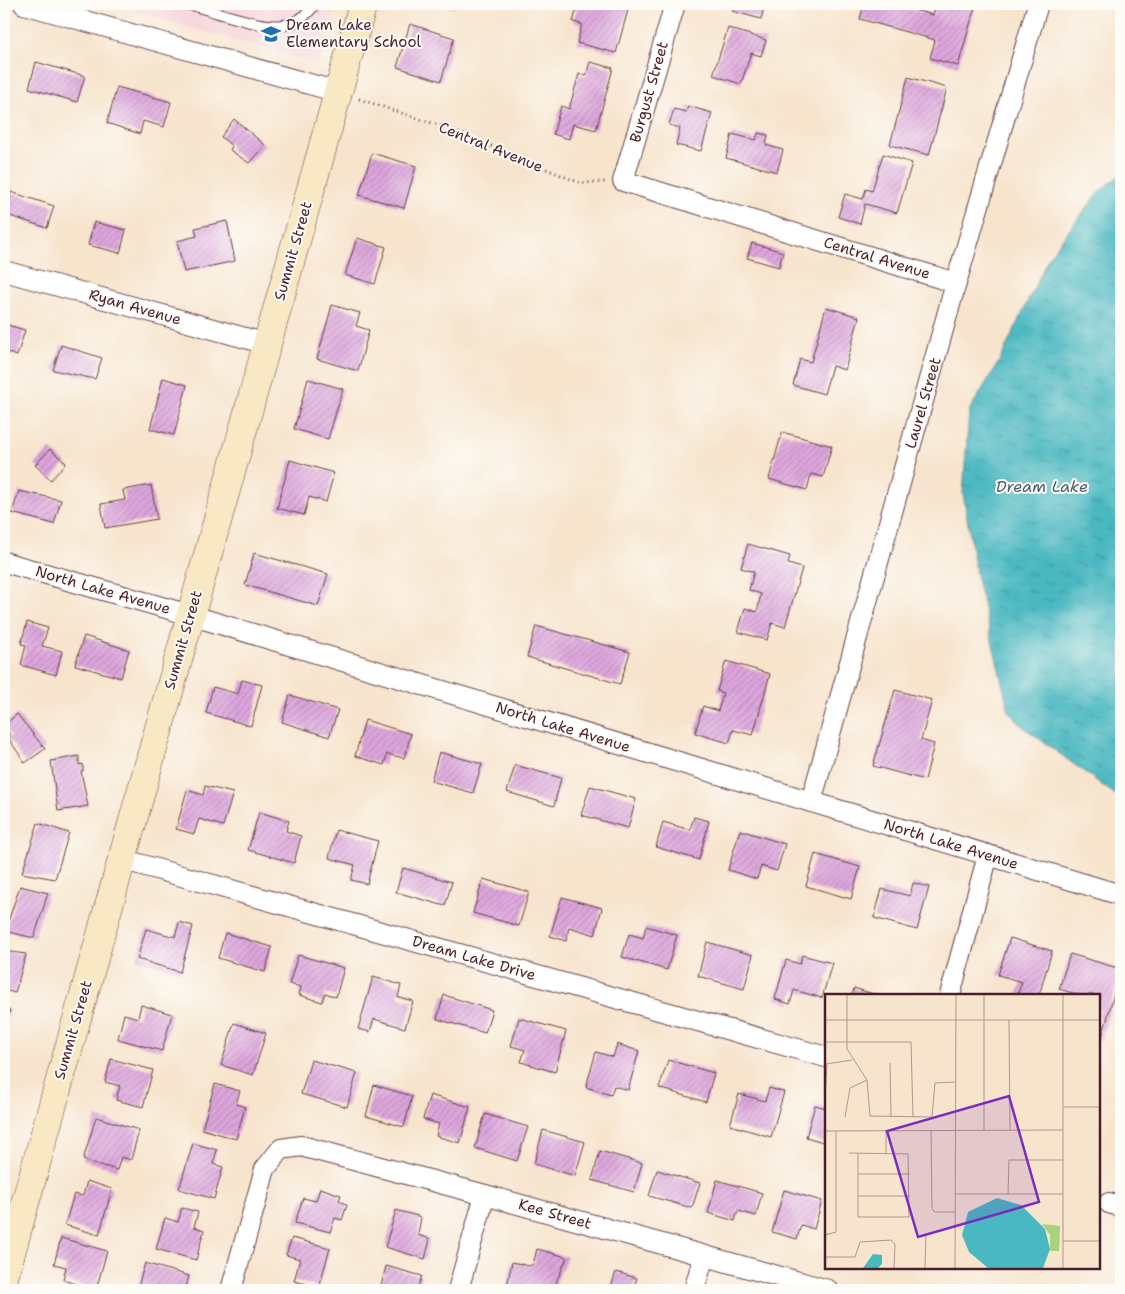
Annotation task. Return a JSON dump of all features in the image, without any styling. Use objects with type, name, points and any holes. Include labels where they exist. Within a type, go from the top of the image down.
[{"type":"street","points":[[24,4],[338,92]]},
{"type":"street","name":"Summit Street","points":[[4,1278],[364,4]]},
{"type":"street","name":"Burgust Street","points":[[623,181],[675,4]]},
{"type":"street","name":"Laurel Street","points":[[811,802],[956,283],[1038,4]]},
{"type":"street","name":"Central Avenue","points":[[623,181],[956,283]]},
{"type":"street","name":"Ryan Avenue","points":[[4,270],[267,344]]},
{"type":"street","name":"North Lake Avenue","points":[[4,562],[190,615],[1121,895]]},
{"type":"street","points":[[950,994],[988,855]]},
{"type":"street","name":"Dream Lake Drive","points":[[121,859],[825,1057]]},
{"type":"street","name":"Kee Street","points":[[231,1290],[265,1169],[281,1149],[301,1146],[485,1194],[828,1290]]},
{"type":"street","points":[[458,1290],[485,1194]]},
{"type":"street","points":[[694,1290],[704,1256]]},
{"type":"lane","points":[[188,4],[260,23],[284,25],[307,15],[315,4]]},
{"type":"path","name":"Central Avenue","points":[[338,92],[450,129],[580,183],[623,181]]},
{"type":"shaded area","name":"Dream Lake Elementary School","points":[[108,4],[336,4],[319,64]]},
{"type":"water","name":"Dream Lake","points":[[1121,174],[1121,799],[1022,726],[1009,711],[977,579],[963,493],[969,411],[1000,360],[1049,256],[1099,192]]},
{"type":"building","points":[[442,4],[455,4],[454,8]]},
{"type":"building","points":[[578,4],[597,8],[598,4],[605,4],[628,10],[616,53],[577,43],[582,24],[573,22]]},
{"type":"building","points":[[734,4],[765,4],[761,19],[732,11]]},
{"type":"building","points":[[864,4],[892,4],[933,15],[936,4],[963,4],[975,7],[958,66],[930,58],[935,40],[860,19]]},
{"type":"building","points":[[410,24],[454,38],[441,81],[397,67]]},
{"type":"building","points":[[728,28],[766,40],[761,56],[751,53],[741,84],[713,75]]},
{"type":"building","points":[[36,62],[85,76],[77,102],[29,88]]},
{"type":"building","points":[[590,62],[613,68],[596,130],[573,124],[569,139],[553,134],[561,106],[569,109],[579,74],[586,76]]},
{"type":"building","points":[[908,77],[947,88],[929,155],[890,145]]},
{"type":"building","points":[[117,87],[171,102],[164,127],[143,121],[140,134],[107,123]]},
{"type":"building","points":[[688,106],[712,113],[701,151],[676,145],[680,128],[669,125],[674,109],[686,112]]},
{"type":"building","points":[[234,119],[265,145],[249,163],[230,150],[232,146],[221,137]]},
{"type":"building","points":[[758,133],[768,135],[766,145],[783,150],[777,172],[726,158],[732,134],[756,140]]},
{"type":"building","points":[[372,153],[416,166],[404,208],[359,195]]},
{"type":"building","points":[[883,154],[912,163],[897,213],[865,204],[860,224],[838,217],[845,194],[863,199],[866,189],[872,191]]},
{"type":"building","points":[[11,192],[54,206],[47,228],[4,214]]},
{"type":"building","points":[[227,221],[235,261],[184,272],[177,241],[197,236],[195,228]]},
{"type":"building","points":[[94,222],[126,230],[120,253],[88,245]]},
{"type":"building","points":[[357,238],[386,247],[375,284],[345,275]]},
{"type":"building","points":[[752,243],[783,252],[779,267],[747,258]]},
{"type":"building","points":[[332,305],[360,313],[356,326],[369,330],[358,371],[317,359]]},
{"type":"building","points":[[826,307],[859,317],[845,370],[832,366],[824,394],[793,385],[800,359],[811,362]]},
{"type":"building","points":[[4,324],[25,330],[17,356],[4,351]]},
{"type":"building","points":[[61,345],[102,358],[95,379],[53,370]]},
{"type":"building","points":[[163,378],[187,385],[174,435],[150,429]]},
{"type":"building","points":[[308,379],[343,389],[328,439],[294,429]]},
{"type":"building","points":[[782,432],[832,446],[823,477],[811,474],[807,490],[769,479]]},
{"type":"building","points":[[50,449],[66,463],[51,480],[35,465]]},
{"type":"building","points":[[290,460],[334,473],[326,502],[309,497],[304,515],[277,508]]},
{"type":"building","points":[[151,485],[157,519],[105,528],[101,504],[125,500],[123,490]]},
{"type":"building","points":[[19,491],[61,500],[54,524],[12,513]]},
{"type":"building","points":[[748,544],[790,556],[788,564],[802,568],[785,627],[772,623],[767,640],[738,632],[745,608],[757,612],[761,594],[749,590],[754,572],[741,568]]},
{"type":"building","points":[[254,553],[328,574],[318,606],[245,585]]},
{"type":"building","points":[[27,622],[48,628],[42,646],[62,651],[56,675],[21,665],[26,645],[21,644]]},
{"type":"building","points":[[536,626],[630,652],[620,684],[527,657]]},
{"type":"building","points":[[84,636],[129,650],[121,678],[75,665]]},
{"type":"building","points":[[726,661],[770,674],[753,735],[733,730],[729,743],[695,733],[703,706],[718,711],[723,693],[717,691]]},
{"type":"building","points":[[242,680],[262,685],[251,726],[206,713],[213,687],[238,694]]},
{"type":"building","points":[[895,690],[932,700],[921,740],[934,744],[925,780],[873,766]]},
{"type":"building","points":[[290,695],[338,710],[329,737],[282,722]]},
{"type":"building","points":[[17,714],[45,749],[25,763],[9,739],[11,737],[4,725]]},
{"type":"building","points":[[365,720],[411,734],[404,758],[387,754],[384,765],[355,756]]},
{"type":"building","points":[[439,752],[482,764],[473,793],[431,781]]},
{"type":"building","points":[[79,756],[79,765],[83,764],[83,771],[81,771],[88,806],[58,811],[51,761]]},
{"type":"building","points":[[515,765],[561,778],[554,806],[507,792]]},
{"type":"building","points":[[205,786],[233,793],[223,826],[199,819],[194,834],[176,829],[187,790],[203,795]]},
{"type":"building","points":[[590,786],[636,799],[628,828],[581,815]]},
{"type":"building","points":[[259,812],[289,821],[286,831],[301,836],[294,863],[248,850]]},
{"type":"building","points":[[694,817],[709,821],[699,860],[656,847],[663,822],[690,830]]},
{"type":"building","points":[[38,823],[69,833],[55,879],[22,873]]},
{"type":"building","points":[[336,830],[378,841],[367,884],[351,880],[355,865],[329,858]]},
{"type":"building","points":[[740,830],[785,844],[777,871],[761,866],[757,879],[728,870]]},
{"type":"building","points":[[815,854],[860,867],[851,899],[806,886]]},
{"type":"building","points":[[403,868],[452,882],[445,906],[396,892]]},
{"type":"building","points":[[483,879],[529,892],[519,926],[473,913]]},
{"type":"building","points":[[913,883],[929,887],[917,930],[874,918],[882,889],[910,896]]},
{"type":"building","points":[[20,886],[48,893],[34,938],[5,931]]},
{"type":"building","points":[[562,897],[602,908],[595,935],[569,927],[566,941],[550,936]]},
{"type":"building","points":[[179,922],[193,926],[180,972],[137,959],[146,929],[175,937]]},
{"type":"building","points":[[646,926],[677,935],[667,970],[622,957],[629,934],[643,938]]},
{"type":"building","points":[[225,933],[272,947],[265,972],[218,958]]},
{"type":"building","points":[[1010,938],[1052,951],[1039,994],[1017,994],[1022,982],[998,975]]},
{"type":"building","points":[[707,942],[753,955],[744,989],[698,976]]},
{"type":"building","points":[[4,951],[26,954],[15,993],[4,990]]},
{"type":"building","points":[[1070,954],[1121,969],[1101,1041],[1100,994],[1076,994],[1059,989]]},
{"type":"building","points":[[298,955],[344,968],[336,997],[325,993],[322,1002],[299,995],[301,987],[289,984]]},
{"type":"building","points":[[802,955],[832,963],[822,998],[794,990],[790,1004],[775,999],[786,960],[800,964]]},
{"type":"building","points":[[373,977],[401,985],[398,997],[413,1001],[405,1028],[374,1019],[370,1032],[358,1029]]},
{"type":"building","points":[[854,988],[873,994],[852,994]]},
{"type":"building","points":[[444,995],[492,1010],[485,1033],[437,1019]]},
{"type":"building","points":[[141,1005],[172,1014],[162,1051],[118,1039],[124,1014],[138,1018]]},
{"type":"building","points":[[4,1009],[10,1010],[4,1030]]},
{"type":"building","points":[[519,1018],[566,1031],[555,1072],[521,1062],[525,1050],[511,1046]]},
{"type":"building","points":[[234,1023],[266,1033],[253,1075],[221,1065]]},
{"type":"building","points":[[617,1044],[639,1051],[628,1090],[614,1086],[611,1095],[586,1087],[596,1052],[613,1057]]},
{"type":"building","points":[[111,1059],[153,1070],[143,1107],[116,1100],[120,1086],[105,1082]]},
{"type":"building","points":[[311,1060],[357,1073],[347,1107],[301,1094]]},
{"type":"building","points":[[668,1060],[714,1073],[706,1102],[659,1088]]},
{"type":"building","points":[[215,1084],[240,1091],[236,1104],[245,1107],[236,1139],[202,1129]]},
{"type":"building","points":[[374,1085],[412,1096],[404,1127],[366,1116]]},
{"type":"building","points":[[769,1088],[784,1092],[771,1137],[730,1125],[739,1094],[765,1101]]},
{"type":"building","points":[[430,1095],[470,1107],[460,1143],[436,1136],[439,1124],[423,1119]]},
{"type":"building","points":[[815,1105],[825,1108],[825,1143],[806,1137]]},
{"type":"building","points":[[485,1114],[528,1127],[517,1161],[475,1148]]},
{"type":"building","points":[[96,1117],[139,1130],[131,1160],[121,1157],[117,1170],[83,1160]]},
{"type":"building","points":[[543,1130],[585,1142],[575,1176],[534,1164]]},
{"type":"building","points":[[193,1143],[217,1150],[213,1164],[223,1167],[214,1199],[179,1189]]},
{"type":"building","points":[[600,1151],[642,1163],[634,1192],[592,1180]]},
{"type":"building","points":[[657,1170],[700,1183],[692,1208],[649,1196]]},
{"type":"building","points":[[717,1180],[762,1193],[756,1216],[738,1211],[735,1221],[708,1213]]},
{"type":"building","points":[[87,1181],[112,1189],[99,1235],[65,1225],[74,1194],[83,1196]]},
{"type":"building","points":[[320,1188],[341,1195],[339,1200],[347,1205],[342,1220],[335,1218],[330,1232],[295,1223],[303,1198],[316,1201]]},
{"type":"building","points":[[784,1190],[822,1201],[814,1229],[801,1225],[797,1239],[772,1232]]},
{"type":"building","points":[[182,1208],[198,1212],[194,1227],[204,1230],[196,1260],[156,1249],[165,1218],[178,1222]]},
{"type":"building","points":[[396,1210],[421,1217],[418,1235],[430,1239],[425,1259],[385,1247]]},
{"type":"building","points":[[61,1238],[107,1251],[96,1290],[63,1280],[66,1267],[54,1264]]},
{"type":"building","points":[[292,1238],[330,1248],[319,1287],[294,1281],[300,1259],[286,1255]]},
{"type":"building","points":[[537,1249],[567,1257],[553,1290],[507,1286],[512,1262],[529,1266],[533,1264]]},
{"type":"building","points":[[145,1263],[189,1276],[185,1290],[137,1290]]},
{"type":"building","points":[[386,1266],[422,1276],[417,1290],[380,1290]]},
{"type":"building","points":[[616,1272],[637,1278],[633,1290],[610,1290]]},
{"type":"place","name":"Dream Lake Elementary School","points":[[271,34]]}]
